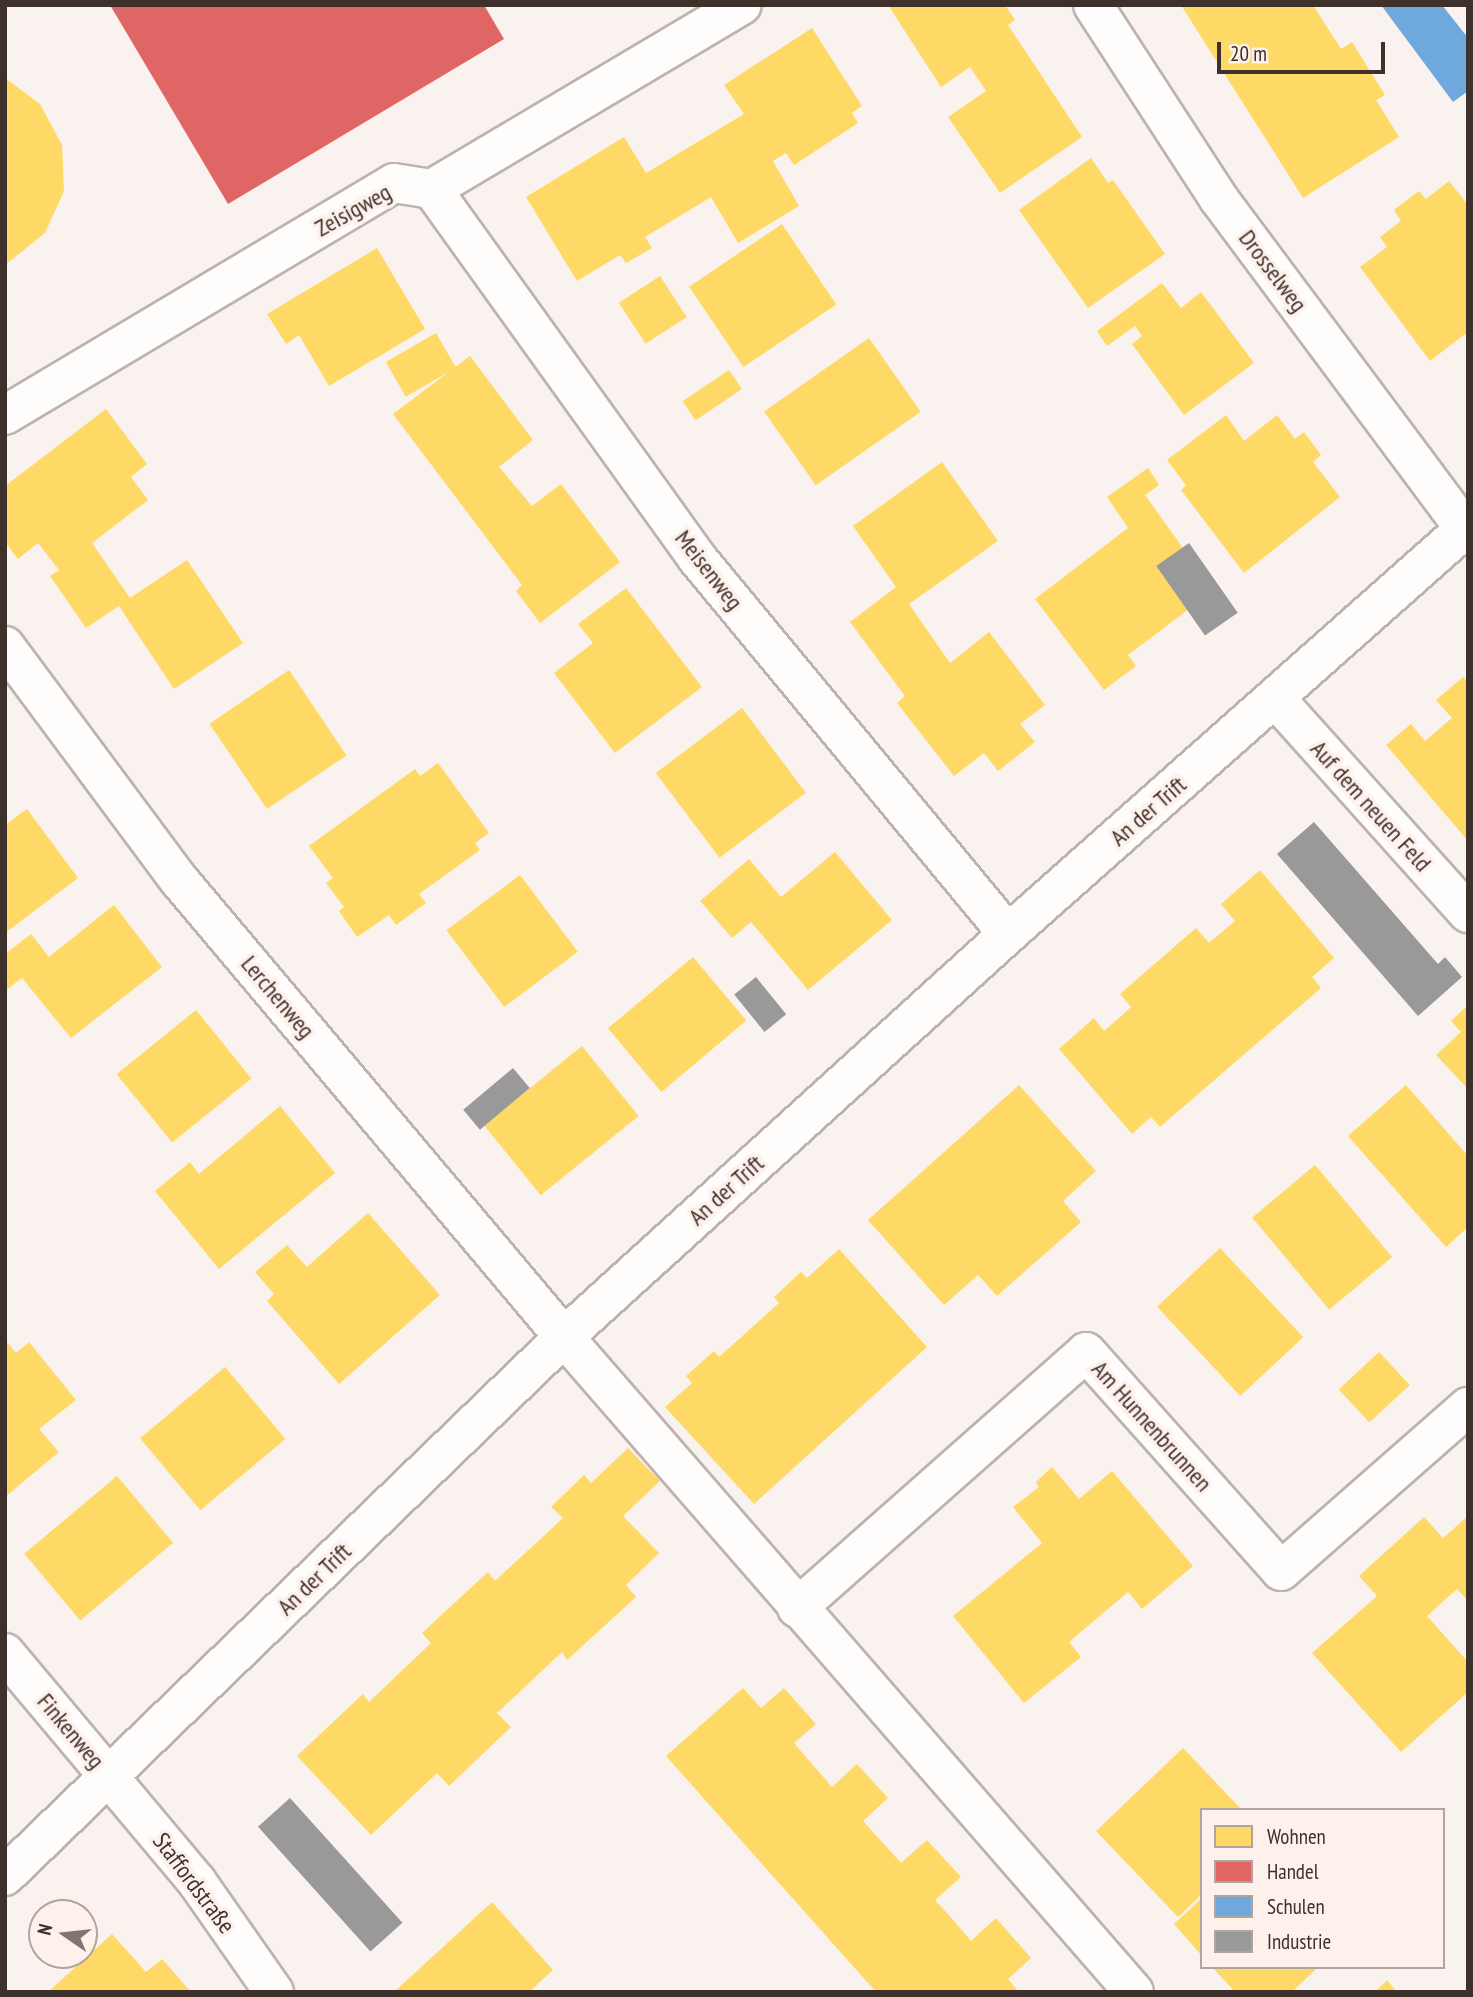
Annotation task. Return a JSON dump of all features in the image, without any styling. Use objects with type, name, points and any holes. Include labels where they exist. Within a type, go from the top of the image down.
[{"type":"street","points":[[432,189],[742,5]]},
{"type":"street","name":"Drosselweg","points":[[1093,5],[1219,199],[1466,528]]},
{"type":"street","name":"Zeisigweg","points":[[5,415],[394,183],[432,189]]},
{"type":"street","name":"Meisenweg","points":[[432,189],[697,558],[1008,934]]},
{"type":"street","name":"An der Trift","points":[[5,1875],[564,1337],[1008,934],[1466,528]]},
{"type":"street","name":"Lerchenweg","points":[[5,646],[179,880],[564,1337]]},
{"type":"street","name":"Auf dem neuen Feld","points":[[1275,698],[1468,913]]},
{"type":"street","points":[[564,1337],[797,1608],[1134,1992]]},
{"type":"street","name":"Am Hunnenbrunnen","points":[[797,1608],[1086,1352],[1281,1571],[1468,1407]]},
{"type":"street","name":"Finkenweg","points":[[5,1653],[110,1776]]},
{"type":"street","name":"Staffordstraße","points":[[110,1776],[197,1882],[274,1992]]},
{"type":"building: Wohnen","points":[[888,5],[1005,5],[1015,20],[1008,25],[1082,137],[1000,193],[948,117],[986,91],[970,67],[941,87]]},
{"type":"building: Wohnen","points":[[1181,5],[1313,5],[1341,49],[1352,42],[1385,95],[1376,100],[1399,137],[1303,198]]},
{"type":"building: Wohnen","points":[[812,28],[862,106],[852,113],[858,123],[794,165],[786,153],[773,161],[799,206],[738,243],[711,197],[645,237],[652,248],[626,263],[620,255],[577,281],[526,197],[624,137],[646,173],[744,114],[724,85]]},
{"type":"building: Wohnen","points":[[5,78],[40,104],[62,145],[64,191],[45,233],[5,265]]},
{"type":"building: Wohnen","points":[[1091,158],[1108,183],[1113,180],[1165,254],[1088,308],[1019,210]]},
{"type":"building: Wohnen","points":[[1449,181],[1468,205],[1468,338],[1465,334],[1430,361],[1360,267],[1387,247],[1380,237],[1401,221],[1394,210],[1419,191],[1426,199]]},
{"type":"building: Wohnen","points":[[782,224],[836,304],[743,367],[689,287]]},
{"type":"building: Wohnen","points":[[377,248],[425,329],[329,386],[299,335],[286,344],[267,314]]},
{"type":"building: Wohnen","points":[[660,276],[687,317],[646,344],[619,303]]},
{"type":"building: Wohnen","points":[[1162,283],[1181,308],[1201,292],[1254,363],[1184,415],[1132,344],[1142,336],[1135,326],[1107,346],[1097,331]]},
{"type":"building: Wohnen","points":[[436,333],[456,368],[406,397],[386,362]]},
{"type":"building: Wohnen","points":[[869,338],[921,412],[816,485],[764,411]]},
{"type":"building: Wohnen","points":[[470,356],[533,440],[499,467],[532,506],[561,484],[620,562],[540,623],[516,591],[522,585],[393,414]]},
{"type":"building: Wohnen","points":[[729,370],[742,389],[695,420],[683,401]]},
{"type":"building: Wohnen","points":[[106,409],[147,464],[131,477],[148,500],[92,543],[130,598],[187,560],[243,643],[174,689],[119,606],[86,628],[50,576],[59,570],[38,543],[18,559],[5,542],[5,486]]},
{"type":"building: Wohnen","points":[[1226,415],[1244,441],[1277,415],[1295,439],[1304,432],[1321,455],[1313,462],[1340,497],[1244,573],[1181,490],[1186,485],[1167,460]]},
{"type":"building: Wohnen","points":[[942,462],[998,541],[909,604],[950,663],[989,632],[1045,705],[1020,724],[1035,742],[998,771],[984,753],[954,776],[897,703],[905,696],[850,622],[896,587],[853,526]]},
{"type":"building: Wohnen","points":[[1148,468],[1159,485],[1145,495],[1183,548],[1157,567],[1189,609],[1128,655],[1136,666],[1104,690],[1035,599],[1128,528],[1107,497]]},
{"type":"building: Wohnen","points":[[626,588],[702,687],[615,753],[554,673],[593,643],[578,624]]},
{"type":"building: Wohnen","points":[[289,670],[347,755],[267,809],[209,724]]},
{"type":"building: Wohnen","points":[[1463,677],[1468,683],[1468,841],[1386,745],[1411,724],[1425,741],[1452,718],[1436,700]]},
{"type":"building: Wohnen","points":[[742,708],[806,793],[720,858],[656,773]]},
{"type":"building: Wohnen","points":[[438,763],[489,833],[475,843],[480,850],[419,894],[426,903],[396,925],[389,915],[357,937],[339,911],[344,907],[326,883],[333,878],[309,846],[415,769],[420,776]]},
{"type":"building: Wohnen","points":[[27,809],[78,878],[5,933],[5,825]]},
{"type":"building: Wohnen","points":[[835,852],[892,920],[808,990],[751,922],[732,938],[700,901],[749,859],[781,897]]},
{"type":"building: Wohnen","points":[[1260,870],[1334,958],[1312,977],[1321,988],[1160,1127],[1151,1117],[1132,1134],[1059,1049],[1094,1018],[1104,1031],[1118,1019],[1131,1007],[1120,994],[1196,928],[1209,943],[1235,921],[1221,904]]},
{"type":"building: Wohnen","points":[[520,875],[578,952],[504,1007],[447,930]]},
{"type":"building: Wohnen","points":[[114,905],[162,967],[71,1038],[22,978],[5,991],[5,954],[31,934],[49,957]]},
{"type":"building: Wohnen","points":[[693,957],[746,1021],[661,1092],[608,1028]]},
{"type":"building: Wohnen","points":[[1468,1005],[1468,1089],[1436,1055],[1461,1032],[1451,1021]]},
{"type":"building: Wohnen","points":[[196,1010],[251,1078],[172,1143],[117,1074]]},
{"type":"building: Wohnen","points":[[582,1046],[639,1116],[541,1195],[484,1125]]},
{"type":"building: Wohnen","points":[[1019,1085],[1096,1171],[1063,1201],[1081,1222],[997,1296],[978,1275],[944,1305],[868,1220]]},
{"type":"building: Wohnen","points":[[1406,1085],[1468,1156],[1468,1227],[1446,1247],[1348,1136]]},
{"type":"building: Wohnen","points":[[280,1106],[335,1173],[219,1269],[155,1191],[190,1162],[199,1174]]},
{"type":"building: Wohnen","points":[[1315,1165],[1392,1257],[1329,1310],[1252,1218]]},
{"type":"building: Wohnen","points":[[368,1213],[440,1295],[339,1384],[267,1301],[274,1294],[255,1272],[287,1245],[307,1267]]},
{"type":"building: Wohnen","points":[[1220,1248],[1303,1337],[1240,1396],[1157,1307]]},
{"type":"building: Wohnen","points":[[839,1249],[927,1347],[754,1504],[665,1407],[692,1383],[686,1376],[714,1351],[719,1357],[779,1303],[774,1297],[801,1272],[807,1278]]},
{"type":"building: Wohnen","points":[[5,1340],[16,1353],[29,1342],[76,1400],[39,1429],[59,1452],[5,1497]]},
{"type":"building: Wohnen","points":[[1379,1352],[1410,1385],[1369,1422],[1339,1390]]},
{"type":"building: Wohnen","points":[[225,1367],[285,1439],[200,1510],[140,1438]]},
{"type":"building: Wohnen","points":[[628,1448],[660,1481],[623,1516],[659,1553],[626,1585],[636,1597],[567,1660],[562,1652],[497,1713],[511,1727],[449,1786],[437,1773],[371,1835],[297,1756],[363,1694],[369,1702],[431,1643],[422,1633],[488,1572],[495,1581],[563,1518],[551,1507],[584,1475],[591,1483]]},
{"type":"building: Wohnen","points":[[1052,1467],[1079,1499],[1112,1471],[1193,1566],[1142,1609],[1128,1592],[1069,1642],[1081,1657],[1024,1703],[953,1616],[1042,1543],[1013,1507],[1039,1487],[1036,1482]]},
{"type":"building: Wohnen","points":[[117,1476],[173,1543],[80,1620],[24,1554]]},
{"type":"building: Wohnen","points":[[1468,1516],[1468,1601],[1457,1589],[1427,1616],[1468,1662],[1468,1692],[1401,1752],[1312,1653],[1377,1596],[1359,1576],[1424,1517],[1443,1538]]},
{"type":"building: Wohnen","points":[[743,1688],[761,1708],[784,1688],[816,1724],[794,1743],[832,1787],[857,1764],[888,1798],[863,1821],[901,1863],[927,1840],[961,1877],[935,1900],[971,1941],[996,1918],[1031,1958],[1008,1979],[1019,1992],[876,1992],[666,1756]]},
{"type":"building: Wohnen","points":[[1183,1748],[1240,1808],[1200,1808],[1200,1896],[1178,1917],[1096,1831]]},
{"type":"building: Wohnen","points":[[1200,1900],[1200,1954],[1174,1924]]},
{"type":"building: Wohnen","points":[[492,1902],[553,1970],[529,1992],[394,1992]]},
{"type":"building: Wohnen","points":[[112,1934],[146,1972],[162,1959],[191,1992],[48,1992],[73,1969],[98,1969],[98,1947]]},
{"type":"building: Wohnen","points":[[1214,1969],[1316,1969],[1292,1992],[1235,1992]]},
{"type":"building: Wohnen","points":[[1387,1980],[1397,1992],[1375,1992]]},
{"type":"building: Handel","points":[[110,5],[484,5],[504,39],[228,204]]},
{"type":"building: Schulen","points":[[1381,5],[1442,5],[1468,38],[1468,91],[1453,102]]},
{"type":"building: Industrie","points":[[1189,543],[1238,613],[1205,636],[1156,566]]},
{"type":"building: Industrie","points":[[1314,822],[1438,964],[1445,957],[1462,977],[1418,1016],[1277,854]]},
{"type":"building: Industrie","points":[[756,977],[786,1014],[764,1032],[734,995]]},
{"type":"building: Industrie","points":[[513,1068],[530,1088],[480,1130],[463,1110]]},
{"type":"building: Industrie","points":[[290,1798],[402,1923],[370,1952],[258,1827]]}]
